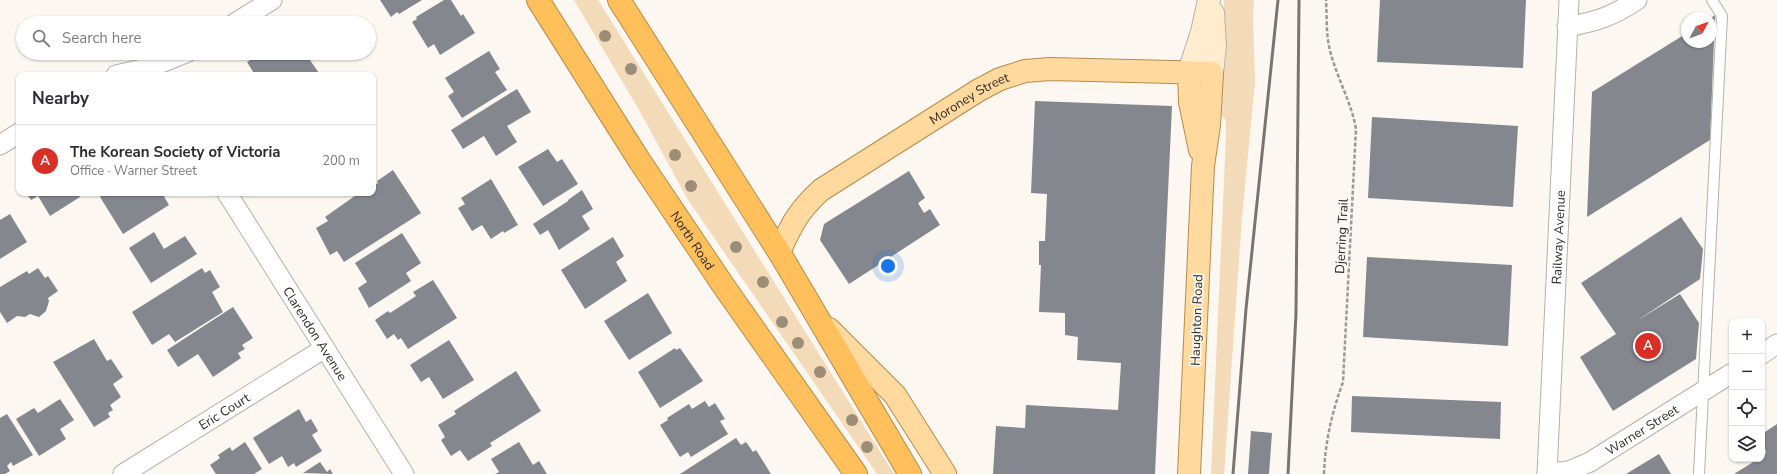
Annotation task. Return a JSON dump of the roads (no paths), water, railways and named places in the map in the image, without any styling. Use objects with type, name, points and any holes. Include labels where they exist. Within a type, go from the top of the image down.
[{"type":"highway","name":"North Road","points":[[538,0],[639,160],[725,288],[856,474]]},
{"type":"highway","points":[[619,0],[779,252],[910,474]]},
{"type":"main road","name":"Moroney Street","points":[[779,252],[794,220],[805,205],[821,190],[979,90],[1000,79],[1025,71],[1050,69],[1212,73]]},
{"type":"main road","name":"Haughton Road","points":[[1189,72],[1190,102],[1202,166]]},
{"type":"main road","name":"Haughton Road","points":[[1189,474],[1202,166],[1209,125],[1212,73]]},
{"type":"main road","points":[[815,315],[895,395],[945,474]]},
{"type":"street","points":[[246,16],[272,0]]},
{"type":"street","name":"Haughton Road","points":[[1189,72],[1202,32],[1210,0]]},
{"type":"street","name":"Haughton Road","points":[[1210,0],[1214,32],[1212,73]]},
{"type":"street","name":"Railway Avenue","points":[[1547,473],[1569,0]]},
{"type":"street","points":[[1567,27],[1603,19],[1637,0]]},
{"type":"street","points":[[153,71],[173,60]]},
{"type":"street","points":[[0,145],[16,135]]},
{"type":"street","name":"Clarendon Avenue","points":[[228,196],[404,474]]},
{"type":"street","points":[[1765,352],[1777,344]]},
{"type":"street","name":"Eric Court","points":[[124,474],[325,348]]},
{"type":"street","name":"Warner Street","points":[[1547,473],[1568,471],[1590,462],[1729,375]]},
{"type":"lane","points":[[1699,474],[1722,16],[1712,0]]},
{"type":"railway","points":[[1233,474],[1246,309],[1278,0]]},
{"type":"railway","points":[[1288,474],[1296,313],[1299,0]]},
{"type":"place","name":"The Korean Society of Victoria","points":[[1648,346]]}]
